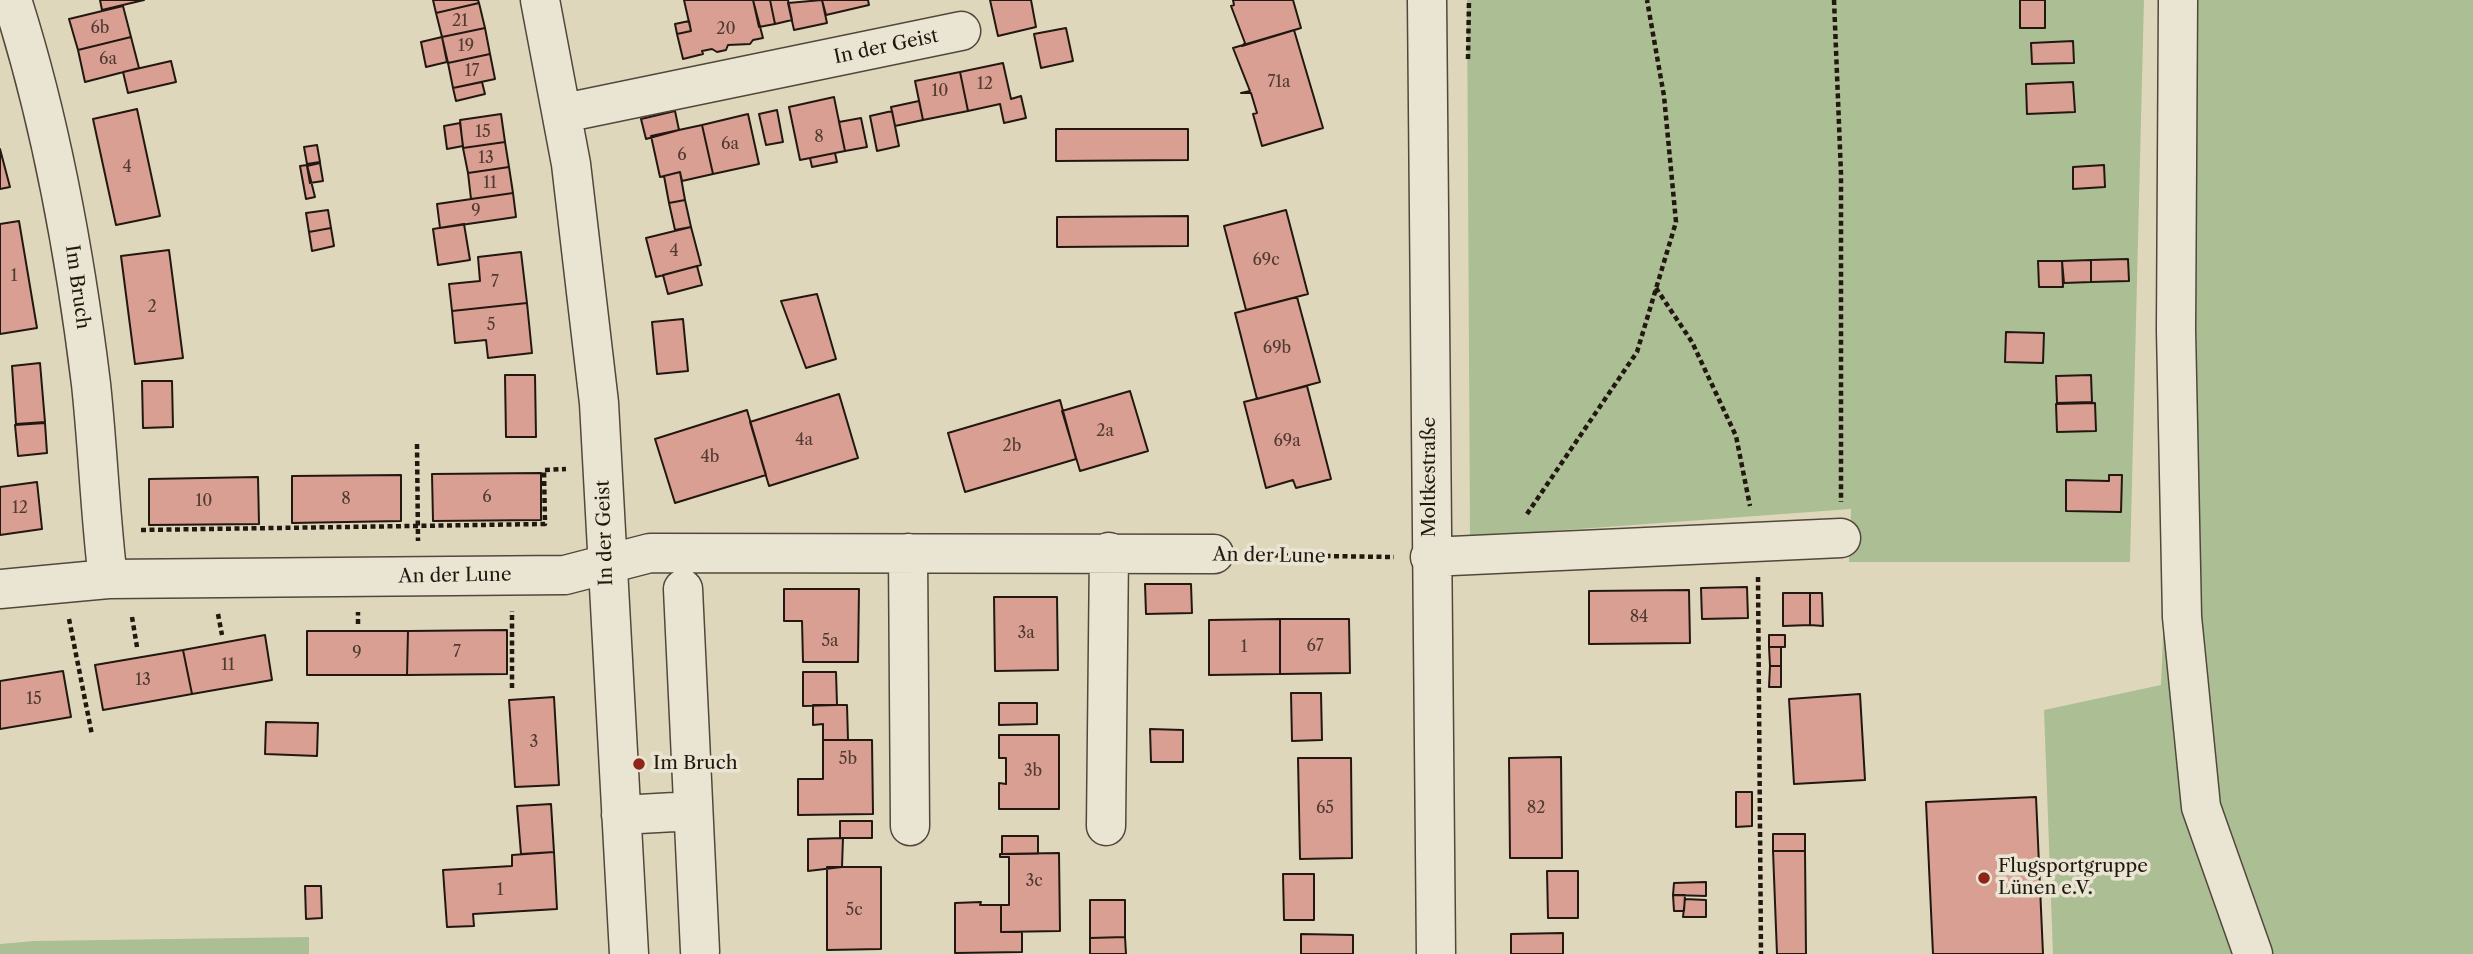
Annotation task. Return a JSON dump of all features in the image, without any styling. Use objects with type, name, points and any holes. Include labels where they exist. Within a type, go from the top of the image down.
[{"type":"street","name":"Im Bruch","points":[[12,0],[51,142],[73,256],[91,386],[108,579]]},
{"type":"street","name":"In der Geist","points":[[540,0],[564,113],[582,241],[599,403],[629,954]]},
{"type":"street","name":"Moltkestraße","points":[[1427,0],[1430,556],[1436,954]]},
{"type":"street","points":[[2178,0],[2176,330],[2182,617],[2201,807],[2253,954]]},
{"type":"street","name":"In der Geist","points":[[564,113],[961,31]]},
{"type":"street","points":[[1430,556],[1841,538]]},
{"type":"street","points":[[1106,826],[1109,552]]},
{"type":"street","name":"An der Lune","points":[[0,589],[108,579],[565,575],[650,553],[1214,554]]},
{"type":"street","points":[[908,553],[910,826]]},
{"type":"street","points":[[683,589],[700,950]]},
{"type":"street","points":[[621,815],[693,810]]},
{"type":"path","points":[[1499,554],[1637,352],[1676,222],[1664,96],[1647,0]]},
{"type":"path","points":[[1834,0],[1841,174],[1841,538]]},
{"type":"path","points":[[1656,288],[1692,342],[1736,436],[1758,542],[1760,954]]},
{"type":"path","points":[[417,444],[418,551]]},
{"type":"path","points":[[103,530],[545,524],[544,470],[574,469]]},
{"type":"path","name":"An der Lune","points":[[1214,554],[1430,556]]},
{"type":"path","points":[[512,609],[512,688]]},
{"type":"path","points":[[131,613],[137,647]]},
{"type":"path","points":[[68,616],[92,735]]},
{"type":"green space","points":[[1467,0],[2144,0],[2130,562],[1849,562],[1851,509],[1470,537]]},
{"type":"green space","points":[[2189,0],[2473,0],[2473,954],[2053,954],[2044,710],[2161,685]]},
{"type":"green space","points":[[309,937],[309,954],[0,954],[0,944],[34,941]]},
{"type":"building","points":[[100,0],[144,0],[102,10]]},
{"type":"building","points":[[433,0],[478,0],[479,3],[436,13]]},
{"type":"building","points":[[684,0],[753,0],[763,38],[753,40],[750,44],[728,45],[726,50],[717,52],[712,49],[702,51],[703,54],[683,59],[677,34],[691,31]]},
{"type":"building","points":[[753,0],[770,0],[775,24],[759,27]]},
{"type":"building","points":[[770,0],[788,0],[792,20],[775,24]]},
{"type":"building","points":[[822,0],[868,0],[869,5],[826,15]]},
{"type":"building","points":[[822,0],[827,23],[794,30],[788,3]]},
{"type":"building","points":[[990,0],[1031,0],[1036,27],[998,36]]},
{"type":"building","points":[[1233,0],[1293,0],[1301,28],[1242,46],[1245,43],[1231,6],[1234,5]]},
{"type":"building","points":[[2020,0],[2045,0],[2045,28],[2020,28]]},
{"type":"building","points":[[479,3],[485,28],[442,37],[436,13]]},
{"type":"building","points":[[123,6],[131,37],[78,50],[69,19]]},
{"type":"building","points":[[689,21],[691,31],[677,34],[675,24]]},
{"type":"building","points":[[485,28],[490,54],[448,63],[442,37]]},
{"type":"building","points":[[1066,28],[1073,61],[1041,68],[1034,34]]},
{"type":"building","points":[[1294,30],[1323,128],[1262,146],[1253,114],[1257,113],[1251,93],[1241,93],[1250,91],[1233,48]]},
{"type":"building","points":[[131,37],[139,68],[85,82],[78,50]]},
{"type":"building","points":[[442,37],[447,62],[426,67],[421,42]]},
{"type":"building","points":[[2073,41],[2074,63],[2032,64],[2031,43]]},
{"type":"building","points":[[490,54],[495,79],[453,88],[448,63]]},
{"type":"building","points":[[171,61],[176,82],[128,93],[123,72]]},
{"type":"building","points":[[1003,63],[1011,99],[1021,96],[1026,118],[1004,123],[1000,104],[968,111],[960,72]]},
{"type":"building","points":[[960,72],[968,111],[923,120],[915,81]]},
{"type":"building","points":[[482,82],[485,94],[456,101],[453,88]]},
{"type":"building","points":[[2073,82],[2075,112],[2027,114],[2026,84]]},
{"type":"building","points":[[834,97],[845,151],[800,160],[789,107]]},
{"type":"building","points":[[919,101],[923,120],[895,126],[891,107]]},
{"type":"building","points":[[137,109],[160,216],[116,225],[93,119]]},
{"type":"building","points":[[777,110],[783,142],[766,145],[759,114]]},
{"type":"building","points":[[675,111],[679,130],[646,139],[641,119]]},
{"type":"building","points":[[892,111],[899,146],[877,151],[870,116]]},
{"type":"building","points":[[501,114],[505,142],[463,148],[460,120]]},
{"type":"building","points":[[748,114],[759,164],[713,174],[702,125]]},
{"type":"building","points":[[861,118],[867,147],[845,151],[839,122]]},
{"type":"building","points":[[460,123],[463,146],[447,149],[444,126]]},
{"type":"building","points":[[702,125],[713,174],[682,181],[680,172],[660,177],[651,136]]},
{"type":"building","points":[[1056,129],[1188,129],[1188,160],[1056,161]]},
{"type":"building","points":[[505,142],[509,167],[468,173],[463,148]]},
{"type":"building","points":[[317,145],[320,162],[307,164],[304,147]]},
{"type":"building","points":[[0,149],[10,187],[0,189]]},
{"type":"building","points":[[835,153],[837,162],[812,167],[810,158]]},
{"type":"building","points":[[320,163],[323,181],[310,183],[307,166]]},
{"type":"building","points":[[307,165],[315,197],[306,199],[300,166]]},
{"type":"building","points":[[2104,165],[2105,187],[2073,189],[2073,167]]},
{"type":"building","points":[[509,167],[513,193],[471,199],[468,173]]},
{"type":"building","points":[[680,172],[685,200],[669,203],[664,176]]},
{"type":"building","points":[[513,193],[516,217],[440,228],[437,204]]},
{"type":"building","points":[[685,200],[691,227],[675,230],[669,203]]},
{"type":"building","points":[[328,210],[331,228],[309,232],[306,213]]},
{"type":"building","points":[[1286,210],[1308,294],[1246,310],[1224,226]]},
{"type":"building","points":[[1188,216],[1188,246],[1057,247],[1057,217]]},
{"type":"building","points":[[19,221],[37,328],[0,334],[0,224]]},
{"type":"building","points":[[464,224],[470,260],[438,265],[433,229]]},
{"type":"building","points":[[691,227],[701,265],[656,277],[646,238]]},
{"type":"building","points":[[331,228],[334,246],[312,251],[309,232]]},
{"type":"building","points":[[169,250],[183,358],[135,364],[121,256]]},
{"type":"building","points":[[521,252],[527,303],[452,311],[449,284],[480,281],[478,257]]},
{"type":"building","points":[[2128,259],[2129,281],[2091,282],[2091,260]]},
{"type":"building","points":[[2091,260],[2091,282],[2064,283],[2062,261]]},
{"type":"building","points":[[2038,261],[2062,261],[2063,287],[2039,287]]},
{"type":"building","points":[[697,266],[702,285],[668,294],[663,275]]},
{"type":"building","points":[[817,294],[836,359],[806,368],[781,301]]},
{"type":"building","points":[[1297,297],[1320,382],[1257,399],[1235,313]]},
{"type":"building","points":[[527,303],[532,353],[488,358],[486,340],[455,343],[452,311]]},
{"type":"building","points":[[683,319],[688,371],[657,374],[652,322]]},
{"type":"building","points":[[2006,332],[2044,333],[2043,363],[2005,362]]},
{"type":"building","points":[[40,363],[45,422],[16,424],[12,366]]},
{"type":"building","points":[[505,375],[535,375],[536,437],[506,437]]},
{"type":"building","points":[[2091,375],[2092,402],[2057,403],[2056,376]]},
{"type":"building","points":[[142,381],[172,381],[173,427],[143,428]]},
{"type":"building","points":[[1307,386],[1331,479],[1296,488],[1293,480],[1266,488],[1244,402]]},
{"type":"building","points":[[1130,391],[1148,451],[1080,471],[1062,411]]},
{"type":"building","points":[[839,394],[858,458],[769,486],[750,422]]},
{"type":"building","points":[[1060,400],[1076,459],[965,492],[948,433]]},
{"type":"building","points":[[2095,403],[2096,431],[2057,432],[2056,404]]},
{"type":"building","points":[[747,410],[766,475],[675,503],[655,439]]},
{"type":"building","points":[[45,423],[47,453],[18,456],[15,425]]},
{"type":"building","points":[[541,473],[541,520],[433,521],[432,474]]},
{"type":"building","points":[[401,475],[401,521],[292,523],[292,476]]},
{"type":"building","points":[[2109,475],[2122,475],[2121,512],[2066,511],[2066,480],[2109,481]]},
{"type":"building","points":[[258,477],[259,524],[149,525],[149,479]]},
{"type":"building","points":[[37,482],[42,529],[0,535],[0,487]]},
{"type":"building","points":[[1145,584],[1191,584],[1192,613],[1146,614]]},
{"type":"building","points":[[1747,587],[1748,618],[1702,619],[1701,588]]},
{"type":"building","points":[[784,589],[859,589],[858,662],[803,662],[802,621],[784,621]]},
{"type":"building","points":[[1689,590],[1690,643],[1589,644],[1589,591]]},
{"type":"building","points":[[1783,593],[1810,593],[1810,625],[1783,626]]},
{"type":"building","points":[[1810,593],[1822,593],[1823,626],[1810,625]]},
{"type":"building","points":[[994,597],[1057,597],[1058,670],[995,671]]},
{"type":"building","points":[[1280,619],[1349,619],[1350,673],[1280,674]]},
{"type":"building","points":[[1280,619],[1280,674],[1209,675],[1209,620]]},
{"type":"building","points":[[507,630],[507,674],[407,675],[408,631]]},
{"type":"building","points":[[307,631],[408,631],[407,675],[307,675]]},
{"type":"building","points":[[265,635],[272,680],[192,694],[183,650]]},
{"type":"building","points":[[1769,635],[1785,635],[1785,647],[1769,647]]},
{"type":"building","points":[[1769,647],[1781,647],[1781,666],[1770,666]]},
{"type":"building","points":[[183,650],[192,694],[103,710],[95,665]]},
{"type":"building","points":[[1770,666],[1781,666],[1781,687],[1769,687]]},
{"type":"building","points":[[63,671],[71,717],[0,729],[0,681]]},
{"type":"building","points":[[803,672],[836,672],[837,705],[803,706]]},
{"type":"building","points":[[1291,693],[1321,693],[1322,740],[1292,741]]},
{"type":"building","points":[[1860,694],[1865,780],[1794,784],[1789,699]]},
{"type":"building","points":[[554,697],[559,785],[515,787],[509,700]]},
{"type":"building","points":[[999,703],[1037,703],[1037,724],[999,725]]},
{"type":"building","points":[[813,705],[847,705],[848,740],[823,740],[823,724],[813,725]]},
{"type":"building","points":[[266,722],[318,723],[317,756],[265,754]]},
{"type":"building","points":[[1150,729],[1183,730],[1183,762],[1151,762]]},
{"type":"building","points":[[999,735],[1059,735],[1059,809],[999,809],[999,783],[1006,784],[1006,758],[999,758]]},
{"type":"building","points":[[823,740],[872,740],[873,814],[798,815],[798,779],[823,779]]},
{"type":"building","points":[[1561,757],[1562,858],[1510,858],[1509,758]]},
{"type":"building","points":[[1298,758],[1351,758],[1352,858],[1300,859]]},
{"type":"building","points":[[1736,792],[1752,792],[1752,826],[1736,827]]},
{"type":"building","name":"Flugsportgruppe Lünen e.V.","points":[[2036,797],[2043,954],[1933,954],[1926,802]]},
{"type":"building","points":[[551,804],[554,852],[521,854],[517,806]]},
{"type":"building","points":[[840,821],[872,821],[872,838],[840,838]]},
{"type":"building","points":[[1773,834],[1805,834],[1805,851],[1773,851]]},
{"type":"building","points":[[1002,836],[1038,836],[1038,854],[1002,854]]},
{"type":"building","points":[[843,838],[842,867],[808,871],[808,839]]},
{"type":"building","points":[[1773,851],[1805,851],[1806,954],[1777,954]]},
{"type":"building","points":[[554,852],[557,909],[473,914],[474,926],[447,927],[443,870],[512,866],[512,855]]},
{"type":"building","points":[[1059,853],[1060,931],[1001,932],[1001,905],[1009,905],[1009,857],[1000,857],[1000,854]]},
{"type":"building","points":[[827,867],[881,867],[881,949],[827,950]]},
{"type":"building","points":[[1547,871],[1578,871],[1578,918],[1548,918]]},
{"type":"building","points":[[1283,874],[1314,874],[1314,920],[1284,920]]},
{"type":"building","points":[[1706,882],[1706,896],[1673,895],[1674,883]]},
{"type":"building","points":[[305,886],[321,886],[322,918],[306,919]]},
{"type":"building","points":[[1673,895],[1685,895],[1684,911],[1674,911]]},
{"type":"building","points":[[1685,899],[1706,900],[1706,917],[1683,917]]},
{"type":"building","points":[[1090,900],[1125,900],[1125,937],[1090,938]]},
{"type":"building","points":[[981,902],[980,905],[1001,905],[1001,932],[1022,932],[1022,952],[955,953],[955,903]]},
{"type":"building","points":[[1563,933],[1563,954],[1511,954],[1511,934]]},
{"type":"building","points":[[1301,934],[1353,935],[1353,954],[1301,954]]},
{"type":"building","points":[[1125,937],[1126,954],[1090,954],[1090,938]]},
{"type":"place","name":"Im Bruch","points":[[639,764]]},
{"type":"place","name":"Flugsportgruppe Lünen e.V.","points":[[1984,878]]}]
